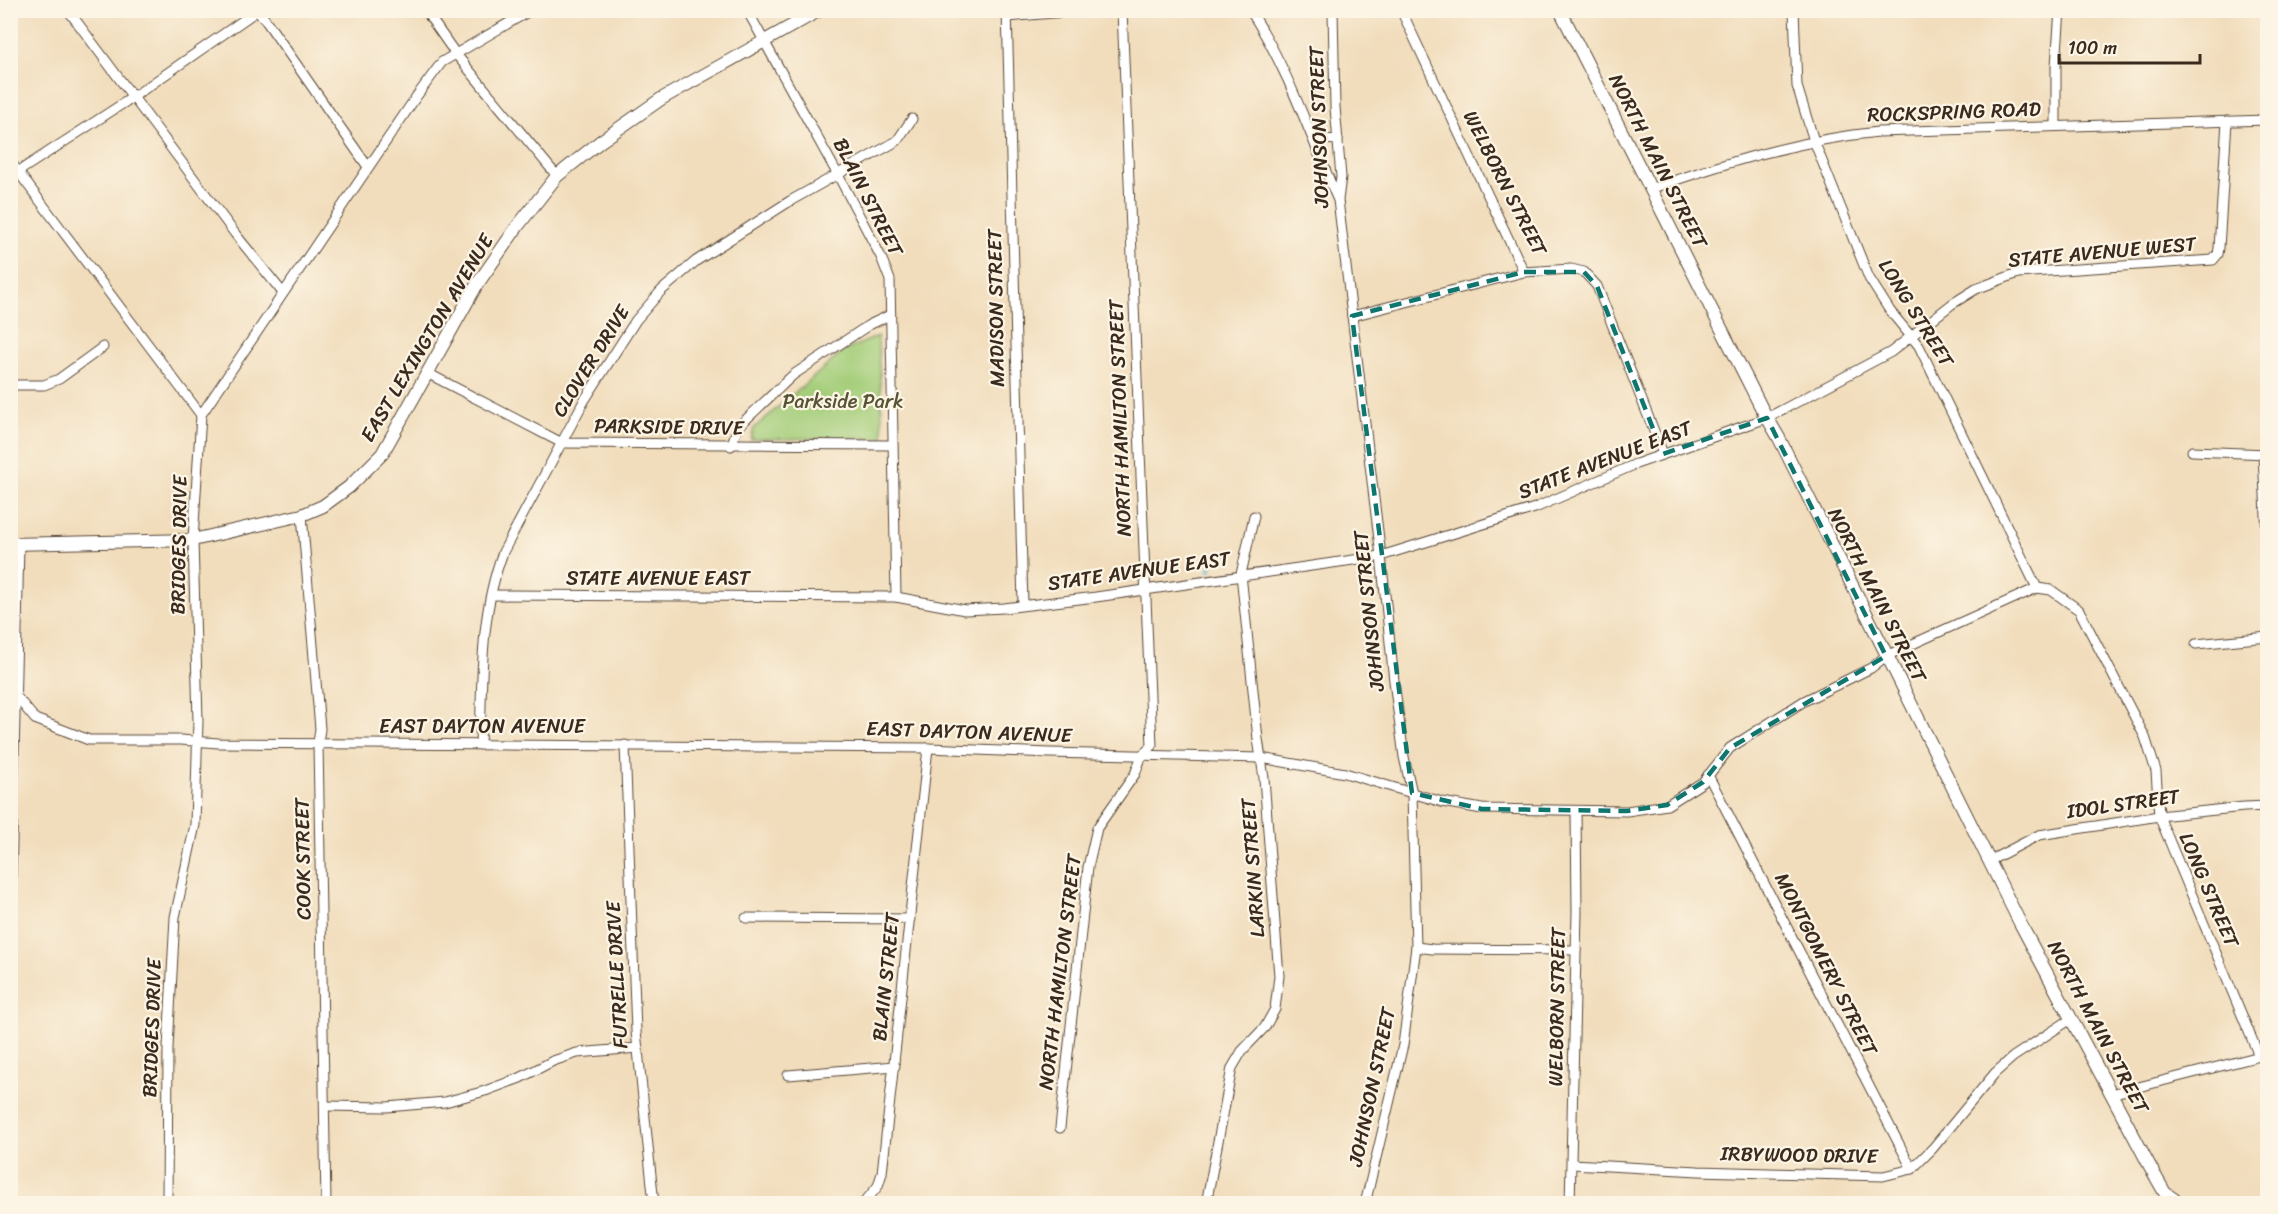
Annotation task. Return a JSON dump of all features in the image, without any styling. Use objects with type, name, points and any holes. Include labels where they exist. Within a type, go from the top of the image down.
[{"type":"main road","name":"EAST LEXINGTON AVENUE","points":[[15,544],[193,540],[302,515],[322,506],[349,488],[382,454],[476,286],[517,227],[558,176],[636,115],[820,10]]},
{"type":"main road","name":"NORTH MAIN STREET","points":[[1560,10],[2071,1019],[2166,1198],[2181,1203]]},
{"type":"street","points":[[68,10],[236,235],[283,293]]},
{"type":"street","points":[[425,10],[455,53],[558,176]]},
{"type":"street","points":[[10,161],[14,174],[201,415],[368,167],[442,62],[531,10]]},
{"type":"street","name":"BLAIN STREET","points":[[747,10],[838,175],[881,257],[890,280],[896,597]]},
{"type":"street","points":[[1007,14],[1089,10]]},
{"type":"street","name":"NORTH HAMILTON STREET","points":[[1060,1128],[1088,867],[1097,828],[1135,774],[1142,755],[1152,746],[1122,10]]},
{"type":"street","points":[[1250,10],[1270,45],[1306,122],[1338,200]]},
{"type":"street","name":"JOHNSON STREET","points":[[1333,10],[1341,177],[1338,200],[1402,746],[1412,793],[1416,947],[1403,1045],[1365,1203]]},
{"type":"street","name":"WELBORN STREET","points":[[1401,10],[1524,272],[1574,269],[1584,272],[1597,286],[1663,454]]},
{"type":"street","name":"LONG STREET","points":[[1794,10],[1797,86],[1814,141],[1869,278],[1890,311],[1919,346],[1930,366],[2037,588],[2051,590],[2079,610],[2145,737],[2156,771],[2159,816],[2263,1055]]},
{"type":"street","points":[[2056,126],[2056,66],[2060,10]]},
{"type":"street","points":[[14,174],[133,97],[257,11],[368,167]]},
{"type":"street","name":"MADISON STREET","points":[[1007,14],[1023,605]]},
{"type":"street","name":"CLOVER DRIVE","points":[[480,745],[484,632],[495,575],[503,552],[610,358],[636,320],[661,291],[696,261],[790,201],[897,141],[912,119]]},
{"type":"street","name":"STATE AVENUE WEST","points":[[1767,418],[1891,352],[1952,304],[1976,289],[2007,276],[2018,273],[2213,260],[2218,255],[2219,248],[2227,120]]},
{"type":"street","name":"ROCKSPRING ROAD","points":[[1650,189],[1732,161],[1814,141],[1878,132],[2268,120]]},
{"type":"street","points":[[1306,122],[1322,139],[1338,140]]},
{"type":"street","points":[[1352,316],[1524,272]]},
{"type":"street","points":[[731,446],[738,427],[793,375],[869,325],[890,315]]},
{"type":"street","points":[[10,385],[44,386],[59,379],[102,347]]},
{"type":"street","name":"PARKSIDE DRIVE","points":[[427,374],[562,443],[731,446],[892,445]]},
{"type":"street","name":"BRIDGES DRIVE","points":[[167,1203],[170,982],[175,917],[195,825],[197,742],[193,540],[201,415]]},
{"type":"street","name":"STATE AVENUE EAST","points":[[491,595],[896,597],[965,610],[1096,597],[1241,574],[1381,556],[1534,508],[1663,454],[1767,418]]},
{"type":"street","points":[[2192,451],[2265,454],[2268,555]]},
{"type":"street","name":"COOK STREET","points":[[302,515],[320,729],[318,743],[326,1203]]},
{"type":"street","name":"LARKIN STREET","points":[[1206,1203],[1232,1068],[1242,1051],[1265,1027],[1275,1009],[1279,976],[1261,758],[1241,574],[1254,516]]},
{"type":"street","points":[[10,925],[16,728],[13,695],[15,544]]},
{"type":"street","name":"EAST DAYTON AVENUE","points":[[13,695],[35,719],[89,740],[928,748],[1261,758],[1345,773],[1412,793],[1482,809],[1627,811],[1667,805],[1703,782],[1731,748],[1804,701],[1871,668],[1886,656],[2037,588]]},
{"type":"street","points":[[2196,644],[2268,637]]},
{"type":"street","name":"FUTRELLE DRIVE","points":[[625,745],[638,1048],[654,1203]]},
{"type":"street","name":"BLAIN STREET","points":[[863,1203],[878,1186],[882,1173],[928,748]]},
{"type":"street","name":"MONTGOMERY STREET","points":[[1708,775],[1912,1169]]},
{"type":"street","name":"IDOL STREET","points":[[1989,861],[2039,835],[2159,816],[2268,806]]},
{"type":"street","name":"WELBORN STREET","points":[[1570,1203],[1576,950],[1576,811]]},
{"type":"street","points":[[746,918],[910,919]]},
{"type":"street","points":[[1416,947],[1576,950]]},
{"type":"street","points":[[1912,1169],[1933,1148],[1995,1073],[2013,1057],[2071,1019]]},
{"type":"street","points":[[325,1106],[387,1107],[445,1102],[485,1091],[577,1053],[638,1048]]},
{"type":"street","points":[[2111,1095],[2263,1055]]},
{"type":"street","points":[[788,1075],[895,1066]]},
{"type":"street","name":"IRBYWOOD DRIVE","points":[[1572,1164],[1698,1172],[1883,1176],[1912,1169]]},
{"type":"highlighted area","points":[[1524,272],[1584,272],[1597,286],[1663,454],[1767,418],[1886,656],[1730,748],[1703,782],[1667,805],[1627,811],[1482,809],[1412,793],[1352,316]]},
{"type":"green space","name":"Parkside Park","points":[[878,336],[883,438],[751,439],[754,428],[844,351]]},
{"type":"waterway","points":[[1210,571],[1211,562]]}]
